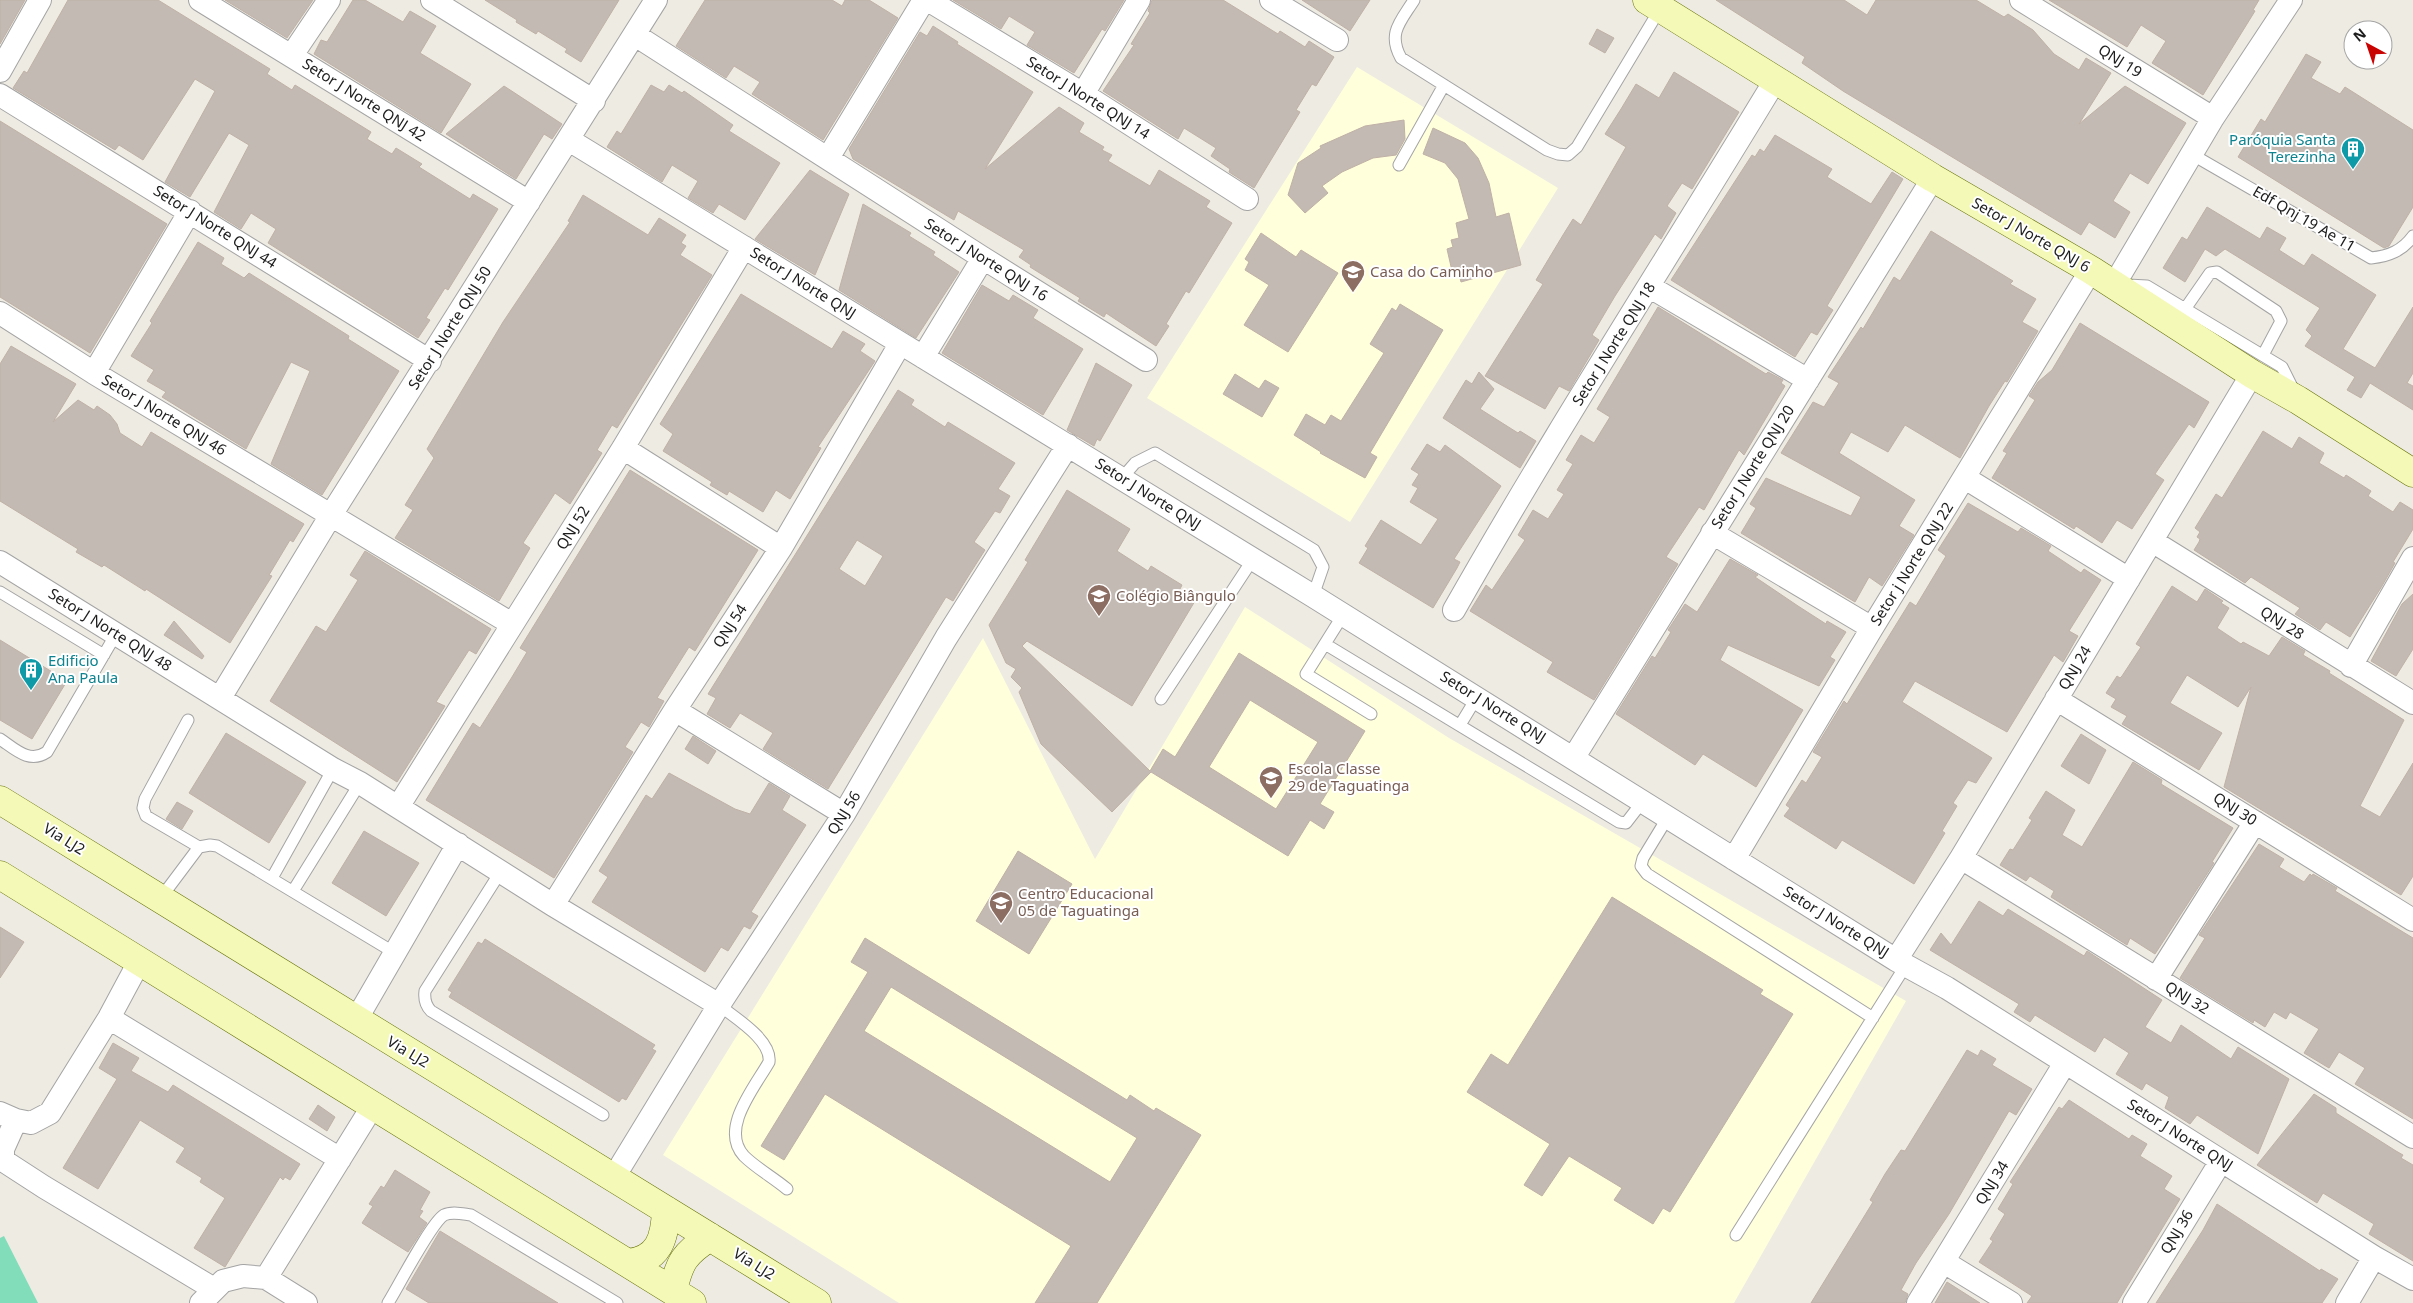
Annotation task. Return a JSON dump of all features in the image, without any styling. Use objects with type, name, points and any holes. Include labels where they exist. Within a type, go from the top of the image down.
[{"type":"main road","name":"Setor J Norte QNJ 6","points":[[1654,4],[1932,178],[2114,285],[2258,365],[2298,400],[2413,473]]},
{"type":"main road","name":"Via LJ2","points":[[0,800],[817,1303]]},
{"type":"main road","points":[[0,875],[372,1107],[683,1297]]},
{"type":"main road","points":[[628,1264],[641,1262],[653,1253],[661,1242],[666,1228],[666,1210]]},
{"type":"main road","points":[[683,1297],[678,1268],[690,1249],[710,1237]]},
{"type":"street","points":[[0,71],[40,0]]},
{"type":"street","name":"Setor J Norte QNJ 42","points":[[200,0],[528,202]]},
{"type":"street","points":[[292,55],[329,0]]},
{"type":"street","points":[[432,0],[594,101]]},
{"type":"street","name":"Setor J Norte QNJ 50","points":[[220,698],[331,515],[430,361],[656,0]]},
{"type":"street","name":"Setor J Norte QNJ 14","points":[[828,158],[926,0],[1083,94],[1247,199]]},
{"type":"street","points":[[1083,94],[1139,0]]},
{"type":"street","points":[[1271,0],[1337,40]]},
{"type":"street","points":[[2114,285],[2193,155],[2213,118],[2292,0]]},
{"type":"street","name":"QNJ 19","points":[[2026,1],[2213,118]]},
{"type":"street","name":"Setor J Norte QNJ 16","points":[[635,35],[1146,360]]},
{"type":"street","name":"Setor J Norte QNJ 18","points":[[1454,610],[1518,497],[1650,287],[1776,79]]},
{"type":"street","name":"Setor J Norte QNJ 44","points":[[0,95],[430,361]]},
{"type":"street","name":"Setor J Norte QNJ","points":[[569,140],[1314,596],[1901,963],[2066,1063],[2374,1257],[2413,1279]]},
{"type":"street","name":"Setor J Norte QNJ 20","points":[[1574,757],[1932,178]]},
{"type":"street","points":[[94,373],[190,211]]},
{"type":"street","name":"QNJ 52","points":[[398,807],[623,448],[744,247]]},
{"type":"street","points":[[923,357],[983,258]]},
{"type":"street","name":"Setor j Norte QNJ 22","points":[[1734,859],[1872,628],[2091,270]]},
{"type":"street","points":[[1650,287],[1808,380]]},
{"type":"street","name":"Setor J Norte QNJ 46","points":[[0,313],[94,373],[512,624]]},
{"type":"street","name":"QNJ 54","points":[[553,905],[675,710],[781,548],[900,344]]},
{"type":"street","name":"QNJ 24","points":[[1901,963],[1961,858],[2258,365]]},
{"type":"street","name":"QNJ 56","points":[[614,1177],[720,1005],[844,814],[946,638],[1068,445]]},
{"type":"street","points":[[623,448],[781,548]]},
{"type":"street","points":[[1965,478],[2129,579]]},
{"type":"street","points":[[1712,532],[1872,628]]},
{"type":"street","name":"QNJ 28","points":[[2152,541],[2413,704]]},
{"type":"street","points":[[2351,666],[2413,558]]},
{"type":"street","name":"Setor J Norte QNJ 48","points":[[0,562],[333,769],[360,783],[553,905],[720,1005]]},
{"type":"street","name":"QNJ 30","points":[[2056,699],[2254,822],[2410,911]]},
{"type":"street","points":[[675,710],[844,814]]},
{"type":"street","points":[[2156,979],[2254,822]]},
{"type":"street","points":[[356,1020],[458,844]]},
{"type":"street","name":"QNJ 32","points":[[1961,858],[2413,1138]]},
{"type":"street","points":[[139,962],[110,1018],[50,1113],[30,1123],[8,1116],[2,1149],[3,1159],[207,1296],[223,1281],[243,1276],[266,1278],[306,1303]]},
{"type":"street","points":[[110,1018],[340,1159]]},
{"type":"street","name":"QNJ 34","points":[[1918,1303],[2066,1063]]},
{"type":"street","points":[[266,1278],[372,1107]]},
{"type":"street","name":"QNJ 36","points":[[2134,1303],[2221,1161]]},
{"type":"street","points":[[2347,1303],[2374,1257]]},
{"type":"street","points":[[1944,1262],[2011,1303]]},
{"type":"lane","points":[[1414,0],[1394,36],[1394,46],[1401,58],[1546,150],[1558,154],[1568,154],[1577,147],[1654,4]]},
{"type":"lane","points":[[1399,165],[1444,86]]},
{"type":"lane","name":"Edf Qnj 19 Ae 11","points":[[2193,155],[2371,258],[2387,256],[2405,246],[2413,236]]},
{"type":"lane","points":[[2114,285],[2147,286],[2185,309],[2258,365],[2281,321],[2276,311],[2217,272],[2210,273],[2185,309]]},
{"type":"lane","points":[[1122,478],[1135,463],[1155,453],[1314,550],[1323,567],[1314,596]]},
{"type":"lane","points":[[1161,699],[1253,559]]},
{"type":"lane","points":[[0,592],[104,655]]},
{"type":"lane","points":[[1343,614],[1306,674],[1371,714]]},
{"type":"lane","points":[[0,739],[28,757],[40,757],[47,752],[116,634]]},
{"type":"lane","points":[[1325,644],[1620,822],[1626,823],[1643,801]]},
{"type":"lane","points":[[1460,725],[1477,697]]},
{"type":"lane","points":[[188,720],[145,799],[142,808],[146,816],[199,847]]},
{"type":"lane","points":[[272,878],[333,769]]},
{"type":"lane","points":[[293,891],[360,783]]},
{"type":"lane","points":[[1668,817],[1643,858],[1641,866],[1647,874],[1873,1018]]},
{"type":"lane","points":[[160,899],[199,847],[210,844],[217,846],[272,878],[395,953]]},
{"type":"lane","points":[[501,872],[426,991],[424,997],[427,1007],[603,1115]]},
{"type":"lane","points":[[1736,1235],[1873,1018],[1901,963]]},
{"type":"lane","points":[[720,1005],[764,1042],[770,1056],[769,1062],[736,1121],[735,1136],[738,1146],[744,1156],[788,1188]]},
{"type":"lane","points":[[388,1303],[433,1228],[444,1216],[458,1213],[471,1215],[617,1303]]},
{"type":"shaded area","name":"Casa do Caminho","points":[[1357,67],[1558,188],[1350,522],[1147,398]]},
{"type":"shaded area","points":[[1245,607],[1449,738],[1906,1001],[1734,1303],[899,1303],[663,1155],[983,638],[1095,859]]},
{"type":"green space","points":[[4,1236],[38,1303],[0,1303],[0,1238]]},
{"type":"building","points":[[0,0],[25,0],[0,44]]},
{"type":"building","points":[[68,0],[158,0],[270,69],[267,74],[292,90],[295,85],[371,132],[367,139],[392,154],[396,148],[422,164],[419,167],[470,199],[473,194],[498,209],[448,290],[445,288],[426,318],[430,320],[418,338],[268,243],[276,229],[251,213],[241,229],[214,212],[249,145],[229,133],[190,197],[165,182],[215,91],[195,79],[143,160],[119,145],[115,150],[13,88],[24,71],[27,73]]},
{"type":"building","points":[[225,0],[313,0],[287,38]]},
{"type":"building","points":[[353,0],[365,0],[403,22],[410,11],[436,26],[420,53],[471,84],[441,133],[314,54],[321,40],[327,42]]},
{"type":"building","points":[[485,0],[619,0],[581,62],[565,52],[567,49],[538,31],[536,34]]},
{"type":"building","points":[[705,0],[832,0],[842,6],[845,0],[869,0],[898,18],[823,140],[752,94],[760,82],[734,66],[726,78],[676,46]]},
{"type":"building","points":[[953,0],[1124,0],[1105,31],[1102,29],[1074,73],[1027,45],[1035,32],[1009,16],[1001,29]]},
{"type":"building","points":[[1152,0],[1223,0],[1278,34],[1280,31],[1305,47],[1309,41],[1334,57],[1316,86],[1312,84],[1296,110],[1300,112],[1254,188],[1229,172],[1230,169],[1211,156],[1216,148],[1184,128],[1178,139],[1103,91],[1134,45],[1131,44],[1150,13],[1148,11]]},
{"type":"building","points":[[1302,0],[1370,0],[1350,31]]},
{"type":"building","points":[[1716,0],[1844,0],[1867,15],[1876,0],[1976,0],[2004,17],[2008,14],[2033,30],[2054,54],[2079,70],[2086,58],[2111,73],[2079,124],[2125,86],[2186,123],[2148,184],[2130,173],[2113,201],[2130,212],[2115,238],[2089,222],[2081,235],[1843,91],[1802,63],[1805,57]]},
{"type":"building","points":[[2049,0],[2259,0],[2253,10],[2255,11],[2203,95],[2152,63],[2166,41],[2141,25],[2127,47]]},
{"type":"building","points":[[933,26],[958,42],[957,44],[1033,92],[985,169],[1059,107],[1084,123],[1079,132],[1104,147],[1102,150],[1112,155],[1108,161],[1150,186],[1159,170],[1210,201],[1206,207],[1232,223],[1189,293],[1186,291],[1166,324],[1169,326],[1156,346],[1106,313],[1104,317],[1078,301],[1080,298],[1030,267],[1031,265],[1019,257],[1024,250],[958,211],[954,220],[853,159],[849,149],[920,32],[927,36]]},
{"type":"building","points":[[1597,29],[1614,38],[1605,53],[1589,44]]},
{"type":"building","name":"Paróquia Santa Terezinha","points":[[2306,54],[2321,62],[2311,78],[2340,94],[2345,87],[2413,130],[2413,207],[2389,246],[2384,248],[2238,157],[2261,119],[2265,122]]},
{"type":"building","points":[[1674,72],[1739,112],[1692,189],[1682,183],[1667,206],[1676,213],[1661,239],[1655,234],[1615,296],[1592,335],[1599,340],[1569,391],[1559,386],[1545,409],[1485,376],[1543,284],[1536,280],[1563,235],[1573,219],[1581,225],[1626,147],[1605,134],[1636,84],[1659,98]]},
{"type":"building","points":[[651,85],[664,92],[669,85],[682,93],[684,91],[733,125],[729,131],[780,163],[745,220],[719,204],[713,213],[688,198],[698,181],[672,165],[662,182],[607,147],[617,131],[621,134]]},
{"type":"building","points":[[504,86],[562,124],[552,139],[544,134],[516,179],[446,134]]},
{"type":"building","points":[[1404,120],[1405,139],[1396,155],[1373,158],[1342,172],[1322,186],[1328,193],[1305,213],[1288,195],[1298,163],[1321,148],[1320,146],[1365,126]]},
{"type":"building","points":[[0,121],[167,224],[90,353],[0,297]]},
{"type":"building","points":[[1433,128],[1465,143],[1478,158],[1489,183],[1496,217],[1509,213],[1521,265],[1461,282],[1458,270],[1452,271],[1447,249],[1453,247],[1451,240],[1459,238],[1456,223],[1469,219],[1458,179],[1445,163],[1423,154]]},
{"type":"building","points":[[1775,135],[1832,169],[1827,177],[1871,204],[1892,172],[1903,179],[1827,306],[1833,310],[1817,335],[1811,332],[1795,357],[1671,280],[1752,155],[1755,157],[1760,149],[1764,152]]},
{"type":"building","points":[[810,170],[849,194],[815,275],[755,239]]},
{"type":"building","points":[[583,195],[648,235],[659,218],[686,235],[681,243],[686,246],[680,255],[712,275],[617,428],[612,425],[597,450],[602,453],[570,504],[555,493],[523,543],[530,548],[499,601],[395,538],[413,510],[405,505],[434,458],[427,449],[503,322],[570,222],[568,221]]},
{"type":"building","points":[[863,204],[911,233],[909,236],[935,252],[933,255],[959,272],[916,338],[839,290]]},
{"type":"building","points":[[2207,207],[2260,239],[2267,227],[2286,238],[2279,250],[2304,266],[2312,254],[2376,295],[2343,349],[2375,368],[2413,307],[2413,373],[2407,383],[2413,386],[2413,410],[2370,383],[2361,398],[2347,390],[2355,377],[2305,346],[2312,336],[2306,330],[2320,308],[2225,249],[2216,256],[2205,249],[2185,282],[2163,268],[2182,237],[2187,240]]},
{"type":"building","points":[[1931,231],[2013,281],[2010,284],[2036,299],[2022,322],[2038,331],[2007,382],[2005,381],[1989,406],[1960,458],[1905,425],[1888,452],[1851,432],[1839,453],[1915,500],[1899,526],[1914,535],[1882,586],[1869,577],[1855,602],[1741,533],[1756,508],[1750,504],[1766,478],[1851,516],[1861,497],[1781,453],[1813,402],[1824,407],[1839,383],[1828,377],[1861,327],[1863,329],[1894,277],[1900,281]]},
{"type":"building","points":[[1261,233],[1296,257],[1301,250],[1338,273],[1288,352],[1244,325],[1269,285],[1245,270],[1249,262],[1245,259]]},
{"type":"building","points":[[198,242],[224,258],[221,264],[244,278],[249,273],[349,336],[348,339],[399,371],[322,495],[271,464],[310,371],[291,362],[246,449],[162,397],[166,392],[147,381],[154,370],[131,356]]},
{"type":"building","points":[[982,285],[1009,301],[1013,295],[1038,310],[1033,318],[1083,349],[1043,415],[942,353]]},
{"type":"building","points":[[741,294],[832,349],[843,331],[865,344],[860,351],[875,361],[818,447],[821,448],[790,499],[776,490],[763,512],[729,491],[727,495],[710,485],[712,482],[663,451],[673,434],[660,424]]},
{"type":"building","points":[[1400,304],[1443,330],[1370,453],[1377,457],[1365,478],[1320,453],[1294,435],[1306,414],[1325,425],[1331,415],[1341,421],[1384,353],[1370,344],[1392,308],[1396,311]]},
{"type":"building","points":[[1658,307],[1766,374],[1768,372],[1783,380],[1781,383],[1785,386],[1744,455],[1739,450],[1704,510],[1699,507],[1666,557],[1678,564],[1594,700],[1547,672],[1553,662],[1470,611],[1486,585],[1492,590],[1525,540],[1518,535],[1533,510],[1548,519],[1564,494],[1557,490],[1573,464],[1566,460],[1581,435],[1594,443],[1610,417],[1597,409]]},
{"type":"building","points":[[2080,323],[2209,402],[2194,428],[2189,424],[2155,474],[2164,480],[2132,529],[2117,520],[2102,543],[2076,526],[2074,529],[1992,478],[2007,453],[2003,451],[2035,400],[2029,396],[2038,382],[2052,370]]},
{"type":"building","points":[[11,346],[76,384],[53,422],[78,400],[94,410],[97,406],[110,415],[117,424],[120,433],[142,447],[151,432],[304,524],[293,542],[290,540],[269,575],[272,576],[230,643],[146,589],[145,591],[104,565],[102,567],[76,552],[78,549],[0,501],[0,364]]},
{"type":"building","points":[[1096,363],[1132,385],[1100,441],[1097,439],[1094,446],[1067,430]]},
{"type":"building","points":[[1479,372],[1494,389],[1480,409],[1518,433],[1520,431],[1536,441],[1520,468],[1443,418],[1466,380],[1472,384]]},
{"type":"building","points":[[1235,374],[1259,389],[1265,380],[1279,388],[1262,417],[1223,394]]},
{"type":"building","points":[[898,390],[914,400],[911,405],[945,427],[948,422],[1015,463],[998,489],[1010,496],[1000,513],[995,511],[974,542],[985,550],[953,601],[946,597],[828,789],[763,749],[773,733],[740,713],[730,728],[707,714],[716,698],[708,694]],"holes":[[[857,540],[883,556],[865,586],[839,569]]]},
{"type":"building","points":[[2263,431],[2292,449],[2299,437],[2324,453],[2319,463],[2344,478],[2346,475],[2371,491],[2368,496],[2393,512],[2400,502],[2413,510],[2413,529],[2393,562],[2395,563],[2382,586],[2350,637],[2326,622],[2320,630],[2295,614],[2300,608],[2251,577],[2245,583],[2194,550],[2200,539],[2197,537],[2200,532],[2195,528],[2216,494],[2222,498]]},
{"type":"building","points":[[1427,444],[1440,452],[1445,445],[1501,486],[1454,559],[1460,562],[1433,608],[1359,563],[1368,548],[1365,546],[1381,520],[1421,545],[1438,519],[1410,502],[1418,488],[1412,485],[1419,474],[1411,469]]},
{"type":"building","points":[[630,470],[758,550],[695,651],[689,647],[657,698],[664,701],[649,727],[641,722],[625,747],[633,752],[554,878],[426,800],[473,723],[480,728],[512,677],[527,652],[520,648]]},
{"type":"building","points":[[1067,490],[1130,529],[1117,551],[1148,571],[1151,566],[1182,585],[1179,591],[1195,601],[1132,706],[1027,641],[1022,646],[1150,771],[1163,749],[1175,757],[1239,653],[1365,731],[1320,804],[1334,812],[1324,829],[1310,820],[1288,856],[1151,772],[1112,812],[1041,744],[1019,692],[1022,688],[1011,677],[1016,669],[1006,663],[989,625],[1028,562],[1025,560]],"holes":[[[1250,700],[1318,742],[1276,809],[1209,767]]]},
{"type":"building","points":[[1968,503],[2018,532],[2021,528],[2051,546],[2048,551],[2081,573],[2084,569],[2101,580],[2069,631],[2078,636],[2063,662],[2054,655],[2007,732],[1915,681],[1902,702],[1992,758],[1976,783],[1968,780],[1953,803],[1957,806],[1942,831],[1945,833],[1914,884],[1842,840],[1836,849],[1784,816],[1790,808],[1786,805],[1802,780],[1806,783],[1822,757],[1813,752],[1844,701],[1847,704],[1910,602],[1916,606],[1946,556],[1938,550]]},
{"type":"building","points":[[365,551],[491,629],[476,654],[469,650],[436,702],[445,706],[397,782],[270,701],[316,626],[326,632],[358,580],[350,575]]},
{"type":"building","points":[[1730,559],[1758,575],[1755,577],[1826,624],[1827,621],[1846,632],[1830,657],[1835,660],[1819,686],[1728,645],[1720,660],[1803,710],[1756,787],[1703,754],[1695,765],[1616,714],[1652,656],[1655,658],[1671,632],[1668,630],[1685,604],[1697,612]]},
{"type":"building","points":[[2172,586],[2197,602],[2205,589],[2223,601],[2221,603],[2229,608],[2217,628],[2241,644],[2243,642],[2269,656],[2282,637],[2305,651],[2303,655],[2330,671],[2329,673],[2404,720],[2360,806],[2380,817],[2413,763],[2413,876],[2401,895],[2224,787],[2251,687],[2238,707],[2187,675],[2170,703],[2222,733],[2199,770],[2122,724],[2127,716],[2111,707],[2116,699],[2106,693],[2117,676],[2120,678],[2122,676],[2141,647],[2136,644]]},
{"type":"building","points":[[2413,594],[2413,649],[2396,676],[2371,661],[2402,604]]},
{"type":"building","points":[[174,621],[204,656],[202,659],[164,635]]},
{"type":"building","name":"Edificio Ana Paula","points":[[0,640],[67,681],[32,739],[0,720]]},
{"type":"building","points":[[226,733],[306,782],[269,843],[189,793]]},
{"type":"building","points":[[2081,734],[2106,750],[2089,784],[2061,766]]},
{"type":"building","points":[[693,736],[716,751],[708,764],[685,749]]},
{"type":"building","points":[[2133,762],[2162,780],[2161,784],[2233,828],[2212,862],[2214,863],[2155,954],[2130,938],[2127,945],[2051,897],[2054,891],[2030,876],[2026,881],[2000,865],[2010,849],[2013,850],[2032,820],[2029,818],[2046,791],[2075,810],[2062,835],[2082,847]]},
{"type":"building","points":[[669,773],[735,809],[750,814],[769,783],[790,796],[782,810],[806,825],[751,912],[758,916],[750,929],[744,926],[728,951],[721,947],[705,972],[592,902],[608,877],[599,871],[646,795],[652,799]]},
{"type":"building","points":[[177,802],[193,811],[182,829],[166,819]]},
{"type":"building","points":[[364,831],[419,863],[386,916],[332,883]]},
{"type":"building","points":[[2259,844],[2284,859],[2279,867],[2304,882],[2310,874],[2312,876],[2313,874],[2337,888],[2335,891],[2413,938],[2413,1119],[2355,1084],[2365,1068],[2339,1052],[2329,1068],[2304,1053],[2319,1029],[2290,1012],[2286,1019],[2274,1012],[2265,1027],[2254,1020],[2253,1023],[2180,978],[2205,938],[2199,935]]},
{"type":"building","points":[[1018,851],[1072,884],[1029,954],[976,921]]},
{"type":"building","points":[[1612,897],[1763,990],[1760,994],[1793,1014],[1670,1212],[1663,1208],[1653,1224],[1614,1200],[1622,1188],[1569,1156],[1542,1196],[1524,1185],[1550,1144],[1467,1092],[1491,1054],[1508,1065]]},
{"type":"building","points":[[1979,901],[2003,916],[2008,909],[2084,956],[2087,951],[2162,1000],[2145,1027],[2171,1043],[2181,1025],[2231,1059],[2238,1047],[2289,1079],[2258,1154],[2197,1115],[2190,1124],[2165,1108],[2169,1097],[2146,1083],[2142,1090],[2116,1074],[2129,1053],[2104,1037],[2095,1052],[2035,1015],[2030,1022],[2014,1012],[2019,1004],[1930,950],[1941,933],[1951,945]]},
{"type":"building","points":[[0,927],[24,942],[0,978]]},
{"type":"building","points":[[865,938],[1127,1100],[1130,1095],[1154,1111],[1156,1108],[1201,1135],[1097,1303],[1035,1303],[1071,1246],[825,1094],[784,1160],[761,1146],[868,972],[851,962]],"holes":[[[891,987],[1137,1138],[1110,1182],[864,1031]]]},
{"type":"building","points":[[485,939],[655,1045],[652,1049],[656,1051],[626,1100],[622,1098],[619,1102],[449,997],[452,992],[448,990],[478,942],[482,944]]},
{"type":"building","points":[[113,1043],[139,1058],[131,1071],[168,1092],[173,1085],[300,1164],[290,1180],[285,1177],[283,1180],[280,1177],[225,1267],[194,1248],[225,1198],[200,1182],[202,1178],[176,1162],[185,1148],[140,1120],[98,1189],[63,1168],[117,1079],[99,1068]]},
{"type":"building","points":[[1967,1050],[1978,1056],[1981,1050],[1996,1059],[1992,1065],[2032,1089],[2016,1115],[2009,1111],[1949,1214],[1916,1263],[1901,1290],[1908,1294],[1905,1303],[1811,1303],[1873,1202],[1870,1200],[1885,1174],[1901,1150],[1905,1151]]},
{"type":"building","points":[[2314,1094],[2336,1108],[2336,1113],[2403,1155],[2401,1158],[2413,1165],[2413,1261],[2369,1234],[2374,1224],[2323,1193],[2317,1203],[2257,1165]]},
{"type":"building","points":[[2069,1100],[2129,1139],[2132,1135],[2147,1144],[2140,1156],[2172,1176],[2164,1189],[2180,1199],[2117,1303],[2027,1303],[2032,1296],[1979,1262],[1993,1241],[1990,1239],[2005,1214],[1998,1209],[2013,1184],[2010,1182],[2059,1107],[2062,1109]]},
{"type":"building","points":[[318,1105],[335,1117],[327,1131],[309,1119]]},
{"type":"building","points":[[395,1170],[430,1192],[420,1210],[423,1211],[419,1217],[427,1223],[408,1252],[362,1223],[373,1206],[369,1204],[381,1186],[384,1188]]},
{"type":"building","points":[[2217,1204],[2320,1271],[2321,1269],[2338,1279],[2322,1303],[2156,1303],[2203,1230]]},
{"type":"building","points":[[440,1231],[558,1303],[429,1303],[406,1289]]},
{"type":"building","points":[[1947,1282],[1980,1303],[1935,1303]]},
{"type":"place","name":"Paróquia Santa Terezinha","points":[[2353,170]]},
{"type":"place","name":"Casa do Caminho","points":[[1353,293]]},
{"type":"place","name":"Colégio Biângulo","points":[[1099,617]]},
{"type":"place","name":"Edificio Ana Paula","points":[[31,691]]},
{"type":"place","name":"Escola Classe 29 de Taguatinga","points":[[1271,799]]},
{"type":"place","name":"Centro Educacional 05 de Taguatinga","points":[[1001,924]]}]
